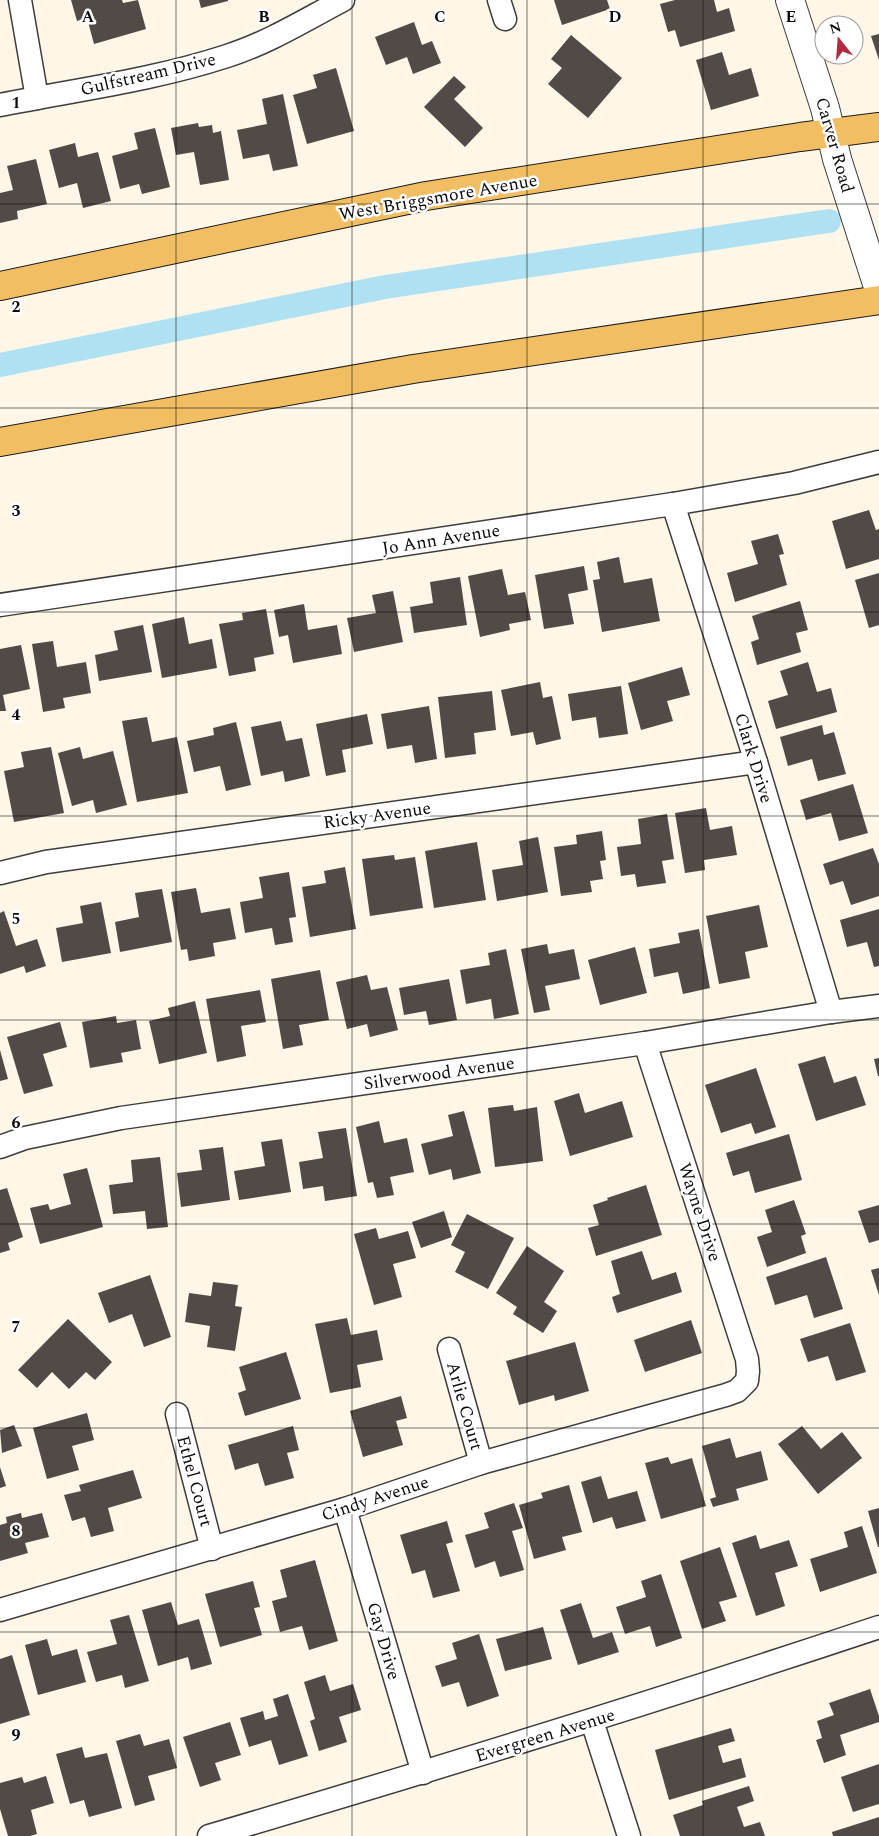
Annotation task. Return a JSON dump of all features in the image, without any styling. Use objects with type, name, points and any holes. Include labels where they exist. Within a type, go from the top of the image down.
[{"type":"main road","name":"West Briggsmore Avenue","points":[[0,286],[426,196],[790,139],[879,127]]},
{"type":"main road","points":[[0,442],[413,369],[879,300]]},
{"type":"street","points":[[20,0],[37,98]]},
{"type":"street","name":"Gulfstream Drive","points":[[0,105],[174,72],[228,56],[280,34],[343,0]]},
{"type":"street","name":"Carver Road","points":[[790,0],[825,108],[837,159],[879,290]]},
{"type":"street","name":"Jo Ann Avenue","points":[[0,605],[673,504],[794,483],[879,462]]},
{"type":"street","name":"Clark Drive","points":[[673,504],[756,762],[831,1012]]},
{"type":"street","name":"Ricky Avenue","points":[[0,873],[46,862],[756,762]]},
{"type":"street","name":"Silverwood Avenue","points":[[0,1147],[25,1138],[121,1118],[645,1043],[831,1012],[879,1006]]},
{"type":"street","name":"Wayne Drive","points":[[645,1043],[747,1359],[747,1381]]},
{"type":"street","name":"Arlie Court","points":[[449,1349],[481,1463]]},
{"type":"street","name":"Cindy Avenue","points":[[0,1610],[345,1509],[481,1463],[726,1395],[737,1391],[747,1381]]},
{"type":"street","name":"Ethel Court","points":[[177,1414],[212,1548]]},
{"type":"street","name":"Gay Drive","points":[[345,1509],[423,1773]]},
{"type":"street","name":"Evergreen Avenue","points":[[209,1836],[592,1721],[879,1628]]},
{"type":"street","points":[[592,1721],[629,1836]]},
{"type":"building","points":[[71,0],[122,0],[123,3],[138,0],[146,29],[94,44],[87,18],[77,21]]},
{"type":"building","points":[[199,0],[228,0],[228,1],[201,8]]},
{"type":"building","points":[[554,0],[607,0],[610,9],[562,25]]},
{"type":"building","points":[[675,0],[714,0],[717,12],[729,8],[735,31],[680,47],[675,30],[668,32],[660,4]]},
{"type":"building","points":[[414,22],[422,45],[432,41],[441,63],[413,74],[407,57],[386,65],[375,37]]},
{"type":"building","points":[[879,34],[879,60],[871,36]]},
{"type":"building","points":[[571,35],[622,78],[588,118],[548,84],[562,68],[551,59]]},
{"type":"building","points":[[722,52],[729,75],[751,68],[759,96],[711,110],[696,60]]},
{"type":"building","points":[[336,68],[354,131],[307,144],[293,95],[317,88],[313,75]]},
{"type":"building","points":[[454,76],[466,87],[454,99],[483,128],[465,147],[424,107]]},
{"type":"building","points":[[283,94],[298,166],[273,171],[269,154],[243,159],[237,130],[267,124],[262,99]]},
{"type":"building","points":[[198,123],[199,127],[212,125],[213,133],[221,131],[229,180],[200,185],[194,152],[176,155],[171,128]]},
{"type":"building","points":[[155,128],[170,187],[142,194],[139,184],[120,189],[112,156],[138,149],[134,133]]},
{"type":"building","points":[[75,143],[78,157],[98,152],[111,201],[83,208],[77,183],[59,188],[49,150]]},
{"type":"building","points":[[36,159],[47,204],[17,211],[18,219],[0,223],[0,193],[13,190],[7,166]]},
{"type":"building","points":[[869,510],[876,530],[879,529],[879,559],[846,569],[832,521]]},
{"type":"building","points":[[778,534],[784,554],[779,555],[787,585],[735,602],[727,573],[758,564],[751,541]]},
{"type":"building","points":[[619,557],[624,583],[652,578],[660,621],[602,632],[593,580],[600,579],[597,562]]},
{"type":"building","points":[[584,566],[588,590],[568,594],[574,624],[544,629],[535,575]]},
{"type":"building","points":[[502,569],[508,595],[525,592],[531,620],[509,624],[510,630],[480,637],[468,576]]},
{"type":"building","points":[[879,573],[879,625],[869,628],[855,580]]},
{"type":"building","points":[[460,577],[467,625],[414,633],[410,607],[433,603],[430,582]]},
{"type":"building","points":[[393,591],[403,642],[354,652],[347,618],[376,613],[372,595]]},
{"type":"building","points":[[800,601],[808,630],[796,633],[801,652],[757,665],[751,642],[759,639],[752,616]]},
{"type":"building","points":[[304,604],[308,630],[337,625],[342,654],[293,663],[288,635],[279,637],[274,610]]},
{"type":"building","points":[[266,609],[274,654],[254,658],[256,671],[229,676],[219,624],[243,620],[242,613]]},
{"type":"building","points":[[184,617],[189,644],[212,639],[217,668],[162,678],[152,624]]},
{"type":"building","points":[[143,625],[152,672],[99,681],[95,655],[118,650],[114,631]]},
{"type":"building","points":[[53,641],[57,667],[86,662],[91,693],[63,698],[65,708],[43,712],[32,644]]},
{"type":"building","points":[[21,645],[30,689],[3,695],[6,711],[0,711],[0,649]]},
{"type":"building","points":[[808,662],[817,692],[831,688],[837,712],[776,729],[768,701],[788,695],[780,671]]},
{"type":"building","points":[[682,667],[690,695],[667,701],[673,721],[641,730],[628,683]]},
{"type":"building","points":[[540,682],[543,698],[552,696],[561,739],[536,745],[533,732],[511,736],[501,690]]},
{"type":"building","points":[[621,686],[628,734],[599,738],[596,717],[572,721],[568,694]]},
{"type":"building","points":[[492,691],[496,730],[474,733],[476,754],[445,758],[438,697]]},
{"type":"building","points":[[429,706],[437,759],[415,763],[412,745],[387,749],[381,714]]},
{"type":"building","points":[[367,714],[373,744],[342,750],[346,772],[326,776],[316,724]]},
{"type":"building","points":[[147,717],[152,742],[177,737],[188,793],[137,802],[122,721]]},
{"type":"building","points":[[281,721],[286,741],[302,738],[310,776],[285,782],[283,771],[261,776],[251,727]]},
{"type":"building","points":[[236,722],[251,785],[226,791],[220,766],[194,772],[187,741],[214,735],[213,728]]},
{"type":"building","points":[[822,725],[824,735],[834,732],[846,774],[818,781],[812,759],[788,766],[780,737]]},
{"type":"building","points":[[51,747],[64,813],[14,822],[4,771],[24,767],[21,752]]},
{"type":"building","points":[[80,747],[83,759],[113,751],[127,805],[96,813],[93,800],[72,806],[58,753]]},
{"type":"building","points":[[853,784],[868,833],[839,841],[831,813],[806,820],[800,800]]},
{"type":"building","points":[[706,808],[710,830],[732,826],[737,855],[704,860],[705,870],[685,873],[675,813]]},
{"type":"building","points":[[667,814],[674,859],[662,861],[666,883],[637,887],[635,874],[621,876],[617,847],[641,844],[638,819]]},
{"type":"building","points":[[602,831],[606,860],[600,861],[603,879],[590,881],[592,892],[561,896],[554,847],[577,844],[576,835]]},
{"type":"building","points":[[538,837],[548,892],[497,901],[492,870],[523,865],[519,841]]},
{"type":"building","points":[[477,842],[486,900],[434,908],[425,851]]},
{"type":"building","points":[[873,848],[879,864],[879,896],[851,905],[843,881],[830,885],[823,864]]},
{"type":"building","points":[[394,855],[395,860],[415,857],[423,908],[370,916],[362,859]]},
{"type":"building","points":[[345,867],[356,929],[310,937],[302,887],[326,883],[324,871]]},
{"type":"building","points":[[289,872],[296,917],[289,918],[293,942],[275,945],[272,928],[245,933],[240,902],[263,898],[259,877]]},
{"type":"building","points":[[196,888],[201,913],[230,908],[236,939],[213,943],[215,956],[189,961],[187,949],[181,950],[171,892]]},
{"type":"building","points":[[162,889],[172,942],[120,952],[115,922],[139,917],[135,893]]},
{"type":"building","points":[[101,902],[111,953],[62,962],[56,928],[83,923],[80,906]]},
{"type":"building","points":[[759,905],[768,947],[745,952],[750,978],[719,984],[706,916]]},
{"type":"building","points":[[879,909],[879,966],[874,967],[867,942],[847,947],[840,920]]},
{"type":"building","points":[[4,911],[16,946],[37,939],[46,966],[26,973],[24,966],[0,974],[0,913]]},
{"type":"building","points":[[699,929],[710,988],[683,994],[678,972],[654,977],[649,949],[680,943],[678,933]]},
{"type":"building","points":[[547,944],[549,954],[574,949],[580,979],[545,986],[550,1010],[534,1013],[521,949]]},
{"type":"building","points":[[635,947],[647,993],[600,1005],[588,960]]},
{"type":"building","points":[[506,949],[519,1014],[494,1019],[491,999],[466,1004],[460,970],[490,965],[488,953]]},
{"type":"building","points":[[320,970],[329,1020],[299,1025],[303,1045],[283,1049],[271,979]]},
{"type":"building","points":[[367,975],[371,990],[387,987],[398,1030],[370,1037],[367,1024],[347,1029],[336,982]]},
{"type":"building","points":[[449,979],[457,1020],[429,1025],[426,1011],[404,1015],[399,988]]},
{"type":"building","points":[[260,990],[266,1022],[241,1026],[246,1056],[217,1062],[206,999]]},
{"type":"building","points":[[195,1001],[207,1053],[159,1064],[149,1021],[170,1016],[168,1008]]},
{"type":"building","points":[[116,1016],[117,1023],[136,1020],[141,1049],[121,1053],[123,1062],[90,1068],[82,1022]]},
{"type":"building","points":[[60,1022],[67,1047],[43,1054],[53,1086],[24,1094],[7,1037]]},
{"type":"building","points":[[0,1050],[8,1079],[0,1081]]},
{"type":"building","points":[[825,1056],[834,1083],[856,1076],[866,1105],[816,1121],[798,1064]]},
{"type":"building","points":[[879,1058],[879,1076],[878,1076],[874,1059]]},
{"type":"building","points":[[756,1068],[776,1127],[755,1134],[751,1123],[721,1133],[705,1085]]},
{"type":"building","points":[[579,1093],[585,1113],[622,1101],[633,1137],[570,1156],[554,1101]]},
{"type":"building","points":[[513,1105],[514,1111],[537,1107],[543,1161],[495,1167],[488,1108]]},
{"type":"building","points":[[464,1111],[481,1173],[453,1180],[451,1169],[429,1175],[421,1144],[453,1136],[448,1115]]},
{"type":"building","points":[[379,1121],[384,1143],[407,1138],[414,1172],[390,1177],[394,1195],[377,1198],[373,1182],[368,1183],[356,1127]]},
{"type":"building","points":[[346,1128],[357,1196],[325,1201],[323,1186],[303,1189],[299,1162],[323,1158],[318,1132]]},
{"type":"building","points":[[789,1134],[802,1180],[755,1193],[749,1171],[733,1176],[726,1153]]},
{"type":"building","points":[[282,1139],[291,1192],[239,1200],[234,1171],[265,1166],[261,1142]]},
{"type":"building","points":[[223,1147],[230,1200],[181,1207],[177,1173],[202,1170],[199,1150]]},
{"type":"building","points":[[160,1157],[168,1227],[147,1229],[145,1211],[113,1214],[109,1185],[133,1182],[131,1160]]},
{"type":"building","points":[[87,1168],[103,1227],[40,1244],[30,1208],[48,1204],[50,1210],[71,1204],[63,1174]]},
{"type":"building","points":[[646,1185],[662,1235],[596,1256],[588,1228],[599,1225],[593,1205],[608,1200],[607,1198]]},
{"type":"building","points":[[7,1188],[23,1237],[8,1243],[10,1250],[0,1253],[0,1190]]},
{"type":"building","points":[[794,1200],[806,1234],[801,1236],[806,1253],[767,1267],[757,1237],[772,1232],[765,1210]]},
{"type":"building","points":[[879,1205],[879,1240],[869,1243],[858,1211]]},
{"type":"building","points":[[444,1211],[452,1237],[421,1248],[412,1222]]},
{"type":"building","points":[[467,1214],[514,1238],[488,1289],[455,1272],[465,1252],[451,1245]]},
{"type":"building","points":[[376,1228],[379,1239],[408,1231],[416,1258],[393,1264],[402,1297],[374,1305],[354,1234]]},
{"type":"building","points":[[527,1246],[564,1271],[544,1302],[557,1311],[543,1333],[513,1314],[517,1307],[496,1293]]},
{"type":"building","points":[[642,1251],[652,1280],[676,1272],[682,1292],[617,1313],[612,1297],[620,1294],[611,1261]]},
{"type":"building","points":[[826,1257],[843,1309],[814,1318],[807,1295],[775,1305],[766,1277]]},
{"type":"building","points":[[879,1268],[879,1295],[871,1270]]},
{"type":"building","points":[[150,1275],[171,1337],[144,1347],[132,1314],[109,1323],[98,1293]]},
{"type":"building","points":[[213,1282],[238,1285],[235,1306],[242,1307],[235,1351],[207,1347],[210,1326],[185,1322],[189,1293],[211,1296]]},
{"type":"building","points":[[347,1318],[351,1335],[377,1330],[383,1360],[357,1365],[361,1387],[330,1393],[315,1324]]},
{"type":"building","points":[[68,1319],[112,1362],[95,1380],[86,1372],[69,1389],[52,1372],[37,1388],[18,1370]]},
{"type":"building","points":[[691,1320],[702,1353],[645,1372],[634,1340]]},
{"type":"building","points":[[850,1323],[866,1372],[836,1381],[828,1356],[808,1362],[800,1339]]},
{"type":"building","points":[[575,1342],[589,1391],[555,1401],[554,1395],[519,1405],[506,1361]]},
{"type":"building","points":[[286,1352],[301,1399],[245,1416],[238,1393],[246,1390],[239,1367]]},
{"type":"building","points":[[401,1396],[407,1418],[396,1421],[403,1445],[363,1457],[350,1411]]},
{"type":"building","points":[[87,1413],[94,1440],[72,1446],[79,1470],[47,1479],[33,1428]]},
{"type":"building","points":[[14,1425],[22,1446],[2,1453],[0,1430]]},
{"type":"building","points":[[293,1426],[299,1450],[287,1453],[294,1478],[265,1486],[258,1463],[235,1470],[228,1445]]},
{"type":"building","points":[[802,1426],[821,1449],[842,1432],[862,1458],[818,1494],[778,1444]]},
{"type":"building","points":[[730,1438],[736,1458],[761,1451],[768,1480],[736,1489],[739,1500],[713,1507],[710,1499],[716,1497],[702,1446]]},
{"type":"building","points":[[668,1457],[671,1464],[692,1458],[706,1506],[661,1519],[645,1463]]},
{"type":"building","points":[[0,1467],[6,1486],[0,1488]]},
{"type":"building","points":[[133,1470],[142,1498],[108,1508],[114,1531],[91,1537],[85,1517],[72,1521],[64,1495],[81,1491],[79,1485]]},
{"type":"building","points":[[601,1476],[608,1499],[637,1491],[646,1521],[616,1529],[612,1517],[593,1523],[581,1482]]},
{"type":"building","points":[[569,1485],[582,1532],[562,1537],[566,1550],[534,1559],[519,1505],[543,1498],[541,1493]]},
{"type":"building","points":[[514,1503],[523,1528],[512,1531],[524,1570],[500,1577],[495,1561],[475,1568],[465,1535],[489,1528],[484,1513]]},
{"type":"building","points":[[879,1508],[879,1547],[878,1547],[868,1511]]},
{"type":"building","points":[[21,1513],[22,1518],[42,1513],[49,1537],[25,1543],[28,1553],[0,1561],[0,1525],[7,1523],[6,1517]]},
{"type":"building","points":[[447,1521],[453,1542],[446,1544],[460,1591],[433,1598],[425,1570],[412,1574],[400,1535]]},
{"type":"building","points":[[862,1526],[877,1573],[820,1592],[810,1559],[848,1547],[844,1532]]},
{"type":"building","points":[[756,1535],[760,1549],[789,1540],[798,1566],[775,1573],[785,1606],[756,1616],[732,1543]]},
{"type":"building","points":[[720,1547],[737,1597],[719,1602],[726,1621],[702,1629],[680,1561]]},
{"type":"building","points":[[315,1560],[338,1641],[309,1650],[302,1626],[280,1632],[272,1601],[287,1597],[280,1570]]},
{"type":"building","points":[[661,1574],[682,1638],[656,1647],[650,1626],[625,1634],[616,1607],[646,1597],[641,1581]]},
{"type":"building","points":[[253,1581],[260,1607],[254,1608],[262,1635],[220,1647],[205,1594]]},
{"type":"building","points":[[171,1602],[178,1625],[199,1619],[212,1664],[191,1670],[188,1657],[158,1666],[142,1610]]},
{"type":"building","points":[[581,1603],[593,1638],[612,1632],[619,1652],[578,1665],[560,1610]]},
{"type":"building","points":[[129,1615],[149,1681],[125,1688],[122,1675],[96,1682],[87,1652],[117,1644],[110,1620]]},
{"type":"building","points":[[543,1627],[552,1659],[505,1671],[496,1639]]},
{"type":"building","points":[[479,1634],[499,1696],[467,1707],[459,1682],[442,1687],[435,1666],[457,1659],[452,1643]]},
{"type":"building","points":[[47,1639],[52,1656],[77,1649],[86,1682],[38,1695],[25,1645]]},
{"type":"building","points":[[12,1655],[30,1715],[0,1724],[0,1659]]},
{"type":"building","points":[[325,1675],[330,1691],[353,1684],[361,1710],[339,1717],[347,1742],[319,1751],[310,1721],[315,1719],[304,1682]]},
{"type":"building","points":[[870,1689],[879,1716],[879,1722],[840,1735],[846,1755],[824,1763],[816,1740],[822,1738],[817,1721],[834,1715],[829,1703]]},
{"type":"building","points":[[288,1694],[308,1756],[279,1765],[271,1740],[249,1747],[240,1718],[263,1711],[265,1720],[278,1716],[273,1699]]},
{"type":"building","points":[[230,1722],[241,1755],[215,1763],[221,1780],[200,1787],[183,1737]]},
{"type":"building","points":[[731,1728],[735,1741],[718,1746],[723,1763],[741,1758],[746,1777],[669,1800],[655,1750]]},
{"type":"building","points":[[140,1734],[144,1746],[169,1739],[177,1768],[148,1776],[155,1800],[135,1806],[116,1741]]},
{"type":"building","points":[[82,1747],[85,1758],[107,1753],[122,1808],[89,1817],[84,1800],[70,1804],[56,1754]]},
{"type":"building","points":[[879,1764],[879,1804],[853,1812],[841,1777]]},
{"type":"building","points":[[46,1776],[54,1803],[31,1810],[37,1834],[30,1836],[8,1836],[0,1809],[0,1783],[22,1777],[24,1783]]},
{"type":"building","points":[[749,1786],[754,1801],[737,1807],[744,1827],[760,1822],[765,1836],[680,1836],[673,1815],[703,1805],[702,1801]]},
{"type":"building","points":[[879,1817],[879,1836],[833,1836],[832,1832]]},
{"type":"waterway","points":[[0,365],[385,287],[829,221]]}]
